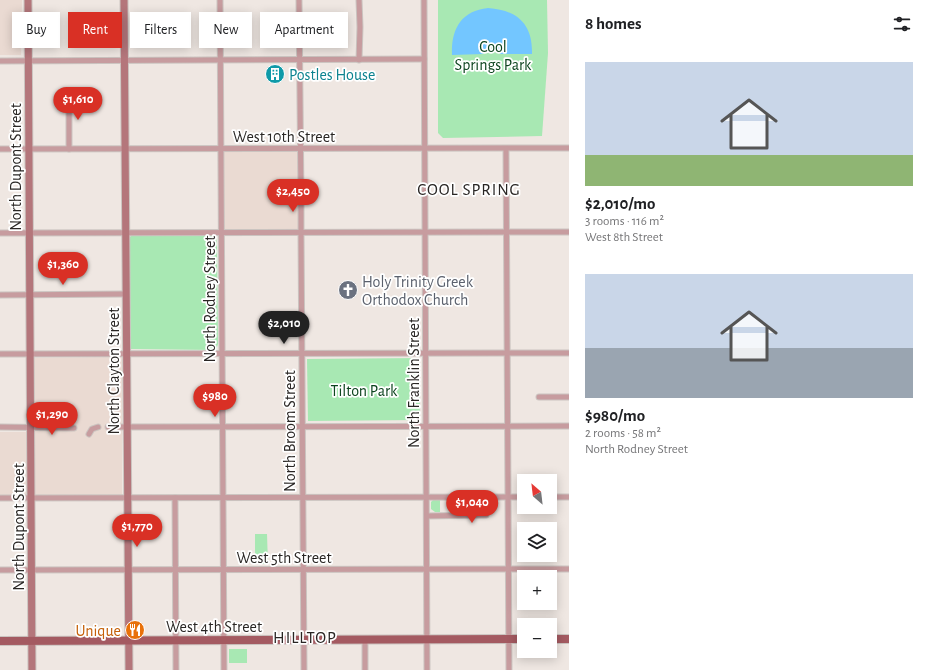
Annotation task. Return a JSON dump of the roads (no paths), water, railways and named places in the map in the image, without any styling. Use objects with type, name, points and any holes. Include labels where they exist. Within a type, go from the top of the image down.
[{"type":"main road","name":"West 4th Street","points":[[0,641],[517,639]]},
{"type":"main road","points":[[557,639],[569,639]]},
{"type":"street","name":"North Dupont Street","points":[[28,0],[32,670]]},
{"type":"street","name":"North Clayton Street","points":[[124,0],[129,670]]},
{"type":"street","name":"North Rodney Street","points":[[220,0],[224,670]]},
{"type":"street","name":"North Broom Street","points":[[299,0],[300,149],[302,197],[302,497],[304,670]]},
{"type":"street","points":[[359,0],[359,60]]},
{"type":"street","name":"North Franklin Street","points":[[424,0],[428,670]]},
{"type":"street","points":[[0,61],[424,59]]},
{"type":"street","points":[[69,93],[69,149]]},
{"type":"street","name":"West 10th Street","points":[[0,149],[569,148]]},
{"type":"street","points":[[506,149],[510,670]]},
{"type":"street","points":[[0,233],[569,232]]},
{"type":"street","points":[[0,295],[126,294]]},
{"type":"street","points":[[0,354],[569,353]]},
{"type":"street","points":[[539,397],[569,397]]},
{"type":"street","points":[[108,427],[569,426]]},
{"type":"street","points":[[0,427],[74,428]]},
{"type":"street","points":[[89,434],[92,429],[98,427]]},
{"type":"street","points":[[557,497],[569,496]]},
{"type":"street","points":[[427,516],[486,515],[486,497]]},
{"type":"street","points":[[0,498],[517,497]]},
{"type":"street","points":[[175,498],[176,670]]},
{"type":"street","name":"West 5th Street","points":[[0,570],[569,569]]},
{"type":"street","points":[[365,639],[365,670]]},
{"type":"water","points":[[488,8],[507,12],[521,20],[530,34],[532,54],[500,54],[498,49],[491,46],[486,49],[483,54],[452,55],[453,37],[456,29],[464,17],[479,10]]},
{"type":"place","name":"Postles House","points":[[275,74]]},
{"type":"place","name":"Holy Trinity Greek Orthodox Church","points":[[348,290]]},
{"type":"place","name":"Unique","points":[[135,630]]},
{"type":"district","name":"COOL SPRING","points":[[469,189]]},
{"type":"district","name":"HILLTOP","points":[[305,637]]},
{"type":"park label","name":"Cool Springs Park","points":[[493,55]]},
{"type":"park label","name":"Tilton Park","points":[[364,390]]}]
